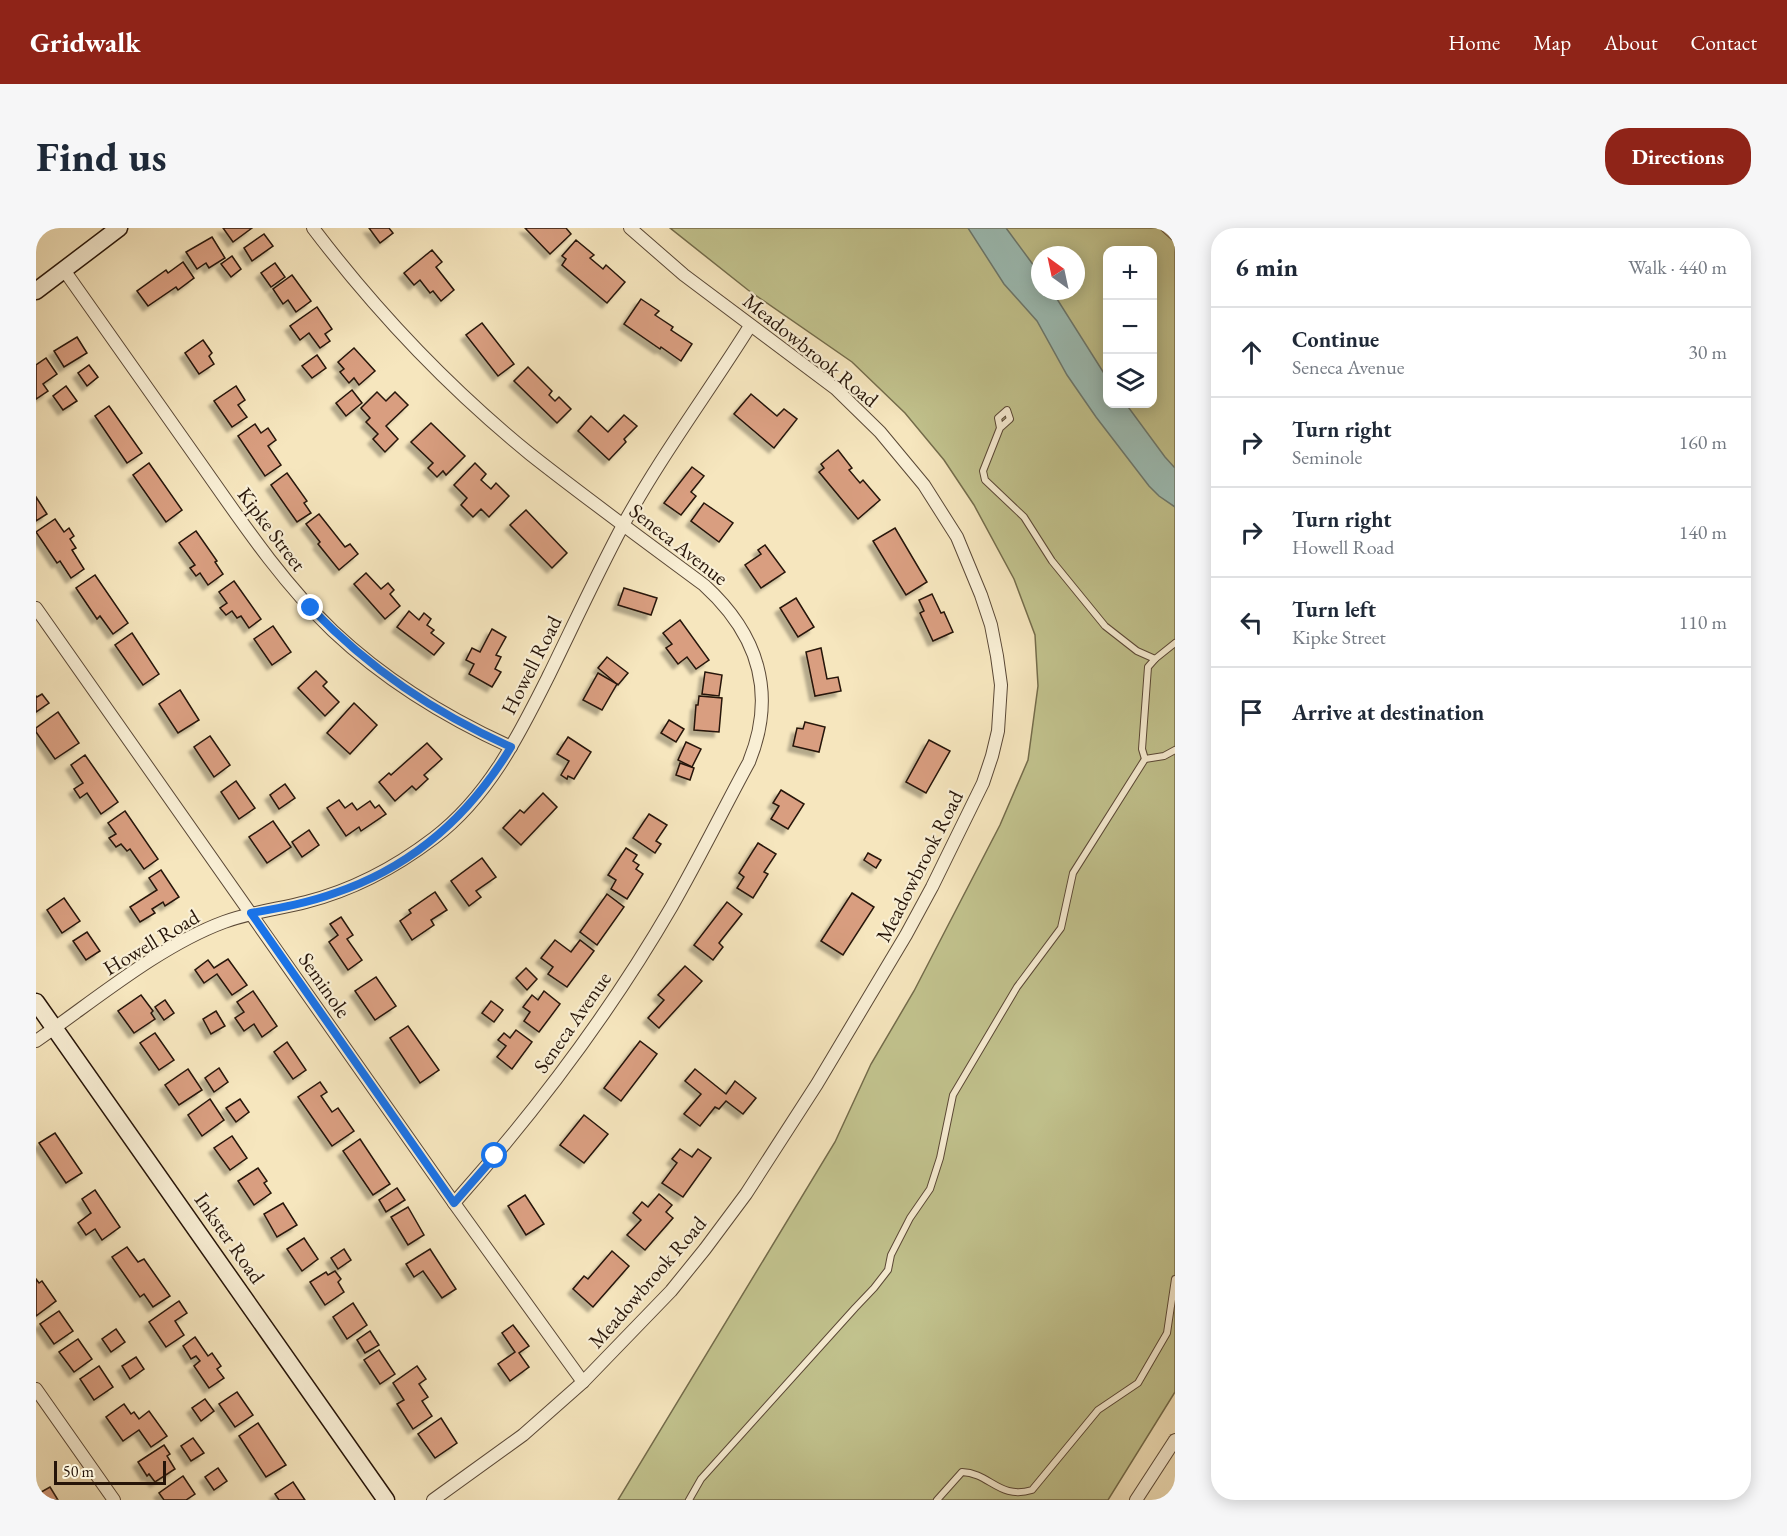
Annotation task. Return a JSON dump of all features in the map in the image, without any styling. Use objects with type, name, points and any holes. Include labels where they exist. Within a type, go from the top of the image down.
[{"type":"main road","points":[[36,291],[119,228]]},
{"type":"main road","name":"Inkster Road","points":[[36,1002],[386,1500]]},
{"type":"street","name":"Seneca Avenue","points":[[314,228],[366,295],[475,405],[530,453],[704,585],[720,600],[737,621],[752,649],[761,676],[763,702],[759,731],[749,762],[672,906],[581,1046],[545,1096],[454,1203]]},
{"type":"street","name":"Meadowbrook Road","points":[[433,1500],[523,1435],[583,1382],[671,1291],[746,1194],[885,973],[932,887],[982,783],[998,730],[1001,685],[991,625],[957,537],[942,510],[906,462],[857,408],[815,372],[684,275],[630,228]]},
{"type":"street","name":"Kipke Street","points":[[64,270],[254,539],[287,582],[311,608],[355,651],[404,688],[456,720],[511,747]]},
{"type":"street","name":"Howell Road","points":[[36,1041],[144,965],[175,946],[223,922],[251,913],[307,902],[337,893],[372,878],[406,859],[437,836],[465,810],[494,774],[511,747],[624,525],[683,427],[750,326]]},
{"type":"street","name":"Seminole","points":[[36,608],[454,1203],[583,1382]]},
{"type":"street","points":[[36,1389],[114,1500]]},
{"type":"street","points":[[1136,1500],[1175,1440]]},
{"type":"lane","points":[[1164,228],[1175,238]]},
{"type":"lane","points":[[1000,428],[983,471],[985,480],[1024,518],[1052,561],[1105,626],[1137,651],[1155,659]]},
{"type":"lane","points":[[1145,759],[1142,749],[1148,667],[1175,643]]},
{"type":"lane","points":[[689,1500],[701,1479],[888,1270],[891,1255],[910,1218],[933,1183],[953,1095],[1017,987],[1060,928],[1073,873],[1145,759],[1164,756],[1175,750]]},
{"type":"lane","points":[[937,1500],[962,1472],[970,1472],[1010,1497],[1022,1497],[1032,1490],[1098,1410],[1138,1383],[1167,1333],[1175,1279]]},
{"type":"green space","points":[[670,228],[1175,228],[1175,1392],[1108,1500],[618,1500],[835,1142],[871,1064],[914,991],[1000,825],[1028,760],[1038,686],[1035,635],[1014,579],[974,505],[944,460],[905,413],[852,362],[748,290]]},
{"type":"water","points":[[968,228],[1006,228],[1009,232],[1031,262],[1031,300],[1058,300],[1103,372],[1103,408],[1129,408],[1175,468],[1175,507],[1149,486],[1096,417],[1067,375],[1037,321],[1004,284]]},
{"type":"building","points":[[223,228],[252,228],[233,242]]},
{"type":"building","points":[[369,228],[389,228],[393,233],[380,243]]},
{"type":"building","points":[[525,228],[566,228],[571,234],[550,254]]},
{"type":"building","points":[[264,234],[273,246],[252,261],[244,248]]},
{"type":"building","points":[[212,237],[225,258],[209,268],[206,263],[197,269],[186,252]]},
{"type":"building","points":[[576,240],[594,255],[590,258],[603,269],[606,265],[625,282],[607,303],[562,265],[566,259],[562,256]]},
{"type":"building","points":[[432,250],[442,262],[436,267],[454,290],[441,301],[433,291],[430,293],[420,280],[414,285],[404,273]]},
{"type":"building","points":[[232,256],[241,269],[231,277],[221,264]]},
{"type":"building","points":[[183,262],[194,278],[178,290],[176,287],[148,306],[137,291],[166,270],[168,273]]},
{"type":"building","points":[[275,263],[285,277],[271,287],[261,273]]},
{"type":"building","points":[[292,275],[311,301],[296,312],[288,300],[283,304],[273,289]]},
{"type":"building","points":[[641,299],[659,311],[655,315],[673,327],[671,330],[692,344],[681,361],[624,324]]},
{"type":"building","points":[[317,307],[332,329],[325,334],[330,341],[320,348],[309,333],[300,340],[290,326]]},
{"type":"building","points":[[482,323],[514,364],[498,376],[466,335]]},
{"type":"building","points":[[77,337],[87,353],[64,367],[54,351]]},
{"type":"building","points":[[203,340],[212,353],[209,356],[214,364],[199,374],[185,353]]},
{"type":"building","points":[[354,348],[375,371],[359,385],[354,378],[349,383],[340,372],[344,369],[338,362]]},
{"type":"building","points":[[317,355],[326,368],[312,378],[302,366]]},
{"type":"building","points":[[46,358],[57,374],[43,384],[48,391],[36,399],[36,365]]},
{"type":"building","points":[[89,365],[98,377],[87,386],[78,373]]},
{"type":"building","points":[[528,367],[552,391],[549,395],[555,401],[559,397],[571,409],[557,423],[514,381]]},
{"type":"building","points":[[66,386],[77,401],[63,410],[53,396]]},
{"type":"building","points":[[236,386],[245,400],[238,405],[247,417],[232,427],[214,401]]},
{"type":"building","points":[[352,390],[362,403],[346,416],[336,403]]},
{"type":"building","points":[[377,392],[386,401],[395,392],[408,405],[386,426],[398,439],[385,452],[373,439],[378,434],[366,422],[370,418],[361,408]]},
{"type":"building","points":[[751,394],[777,416],[784,409],[797,419],[774,448],[734,414]]},
{"type":"building","points":[[109,406],[142,453],[127,463],[95,416]]},
{"type":"building","points":[[624,415],[637,426],[609,460],[578,431],[591,416],[608,432]]},
{"type":"building","points":[[431,423],[465,456],[446,475],[443,471],[437,477],[428,468],[433,463],[411,442]]},
{"type":"building","points":[[255,424],[261,433],[268,428],[276,440],[268,446],[281,465],[265,476],[238,436]]},
{"type":"building","points":[[838,450],[852,468],[849,470],[860,483],[863,480],[880,500],[858,519],[819,472],[824,468],[821,464]]},
{"type":"building","points":[[149,463],[182,510],[166,522],[133,475]]},
{"type":"building","points":[[475,463],[486,474],[481,480],[491,489],[496,483],[509,496],[489,517],[481,509],[473,517],[461,505],[467,498],[454,485]]},
{"type":"building","points":[[692,467],[704,476],[691,492],[696,496],[681,515],[664,503]]},
{"type":"building","points":[[287,473],[307,501],[304,503],[311,513],[297,522],[271,485]]},
{"type":"building","points":[[36,497],[47,514],[36,521]]},
{"type":"building","points":[[704,503],[733,523],[719,542],[691,521]]},
{"type":"building","points":[[526,510],[567,553],[552,568],[510,525]]},
{"type":"building","points":[[319,514],[345,547],[350,544],[358,554],[339,570],[318,544],[320,542],[306,524]]},
{"type":"building","points":[[55,519],[64,532],[69,528],[74,536],[70,539],[76,548],[72,550],[84,569],[71,578],[60,561],[57,563],[36,532]]},
{"type":"building","points":[[895,528],[927,582],[906,595],[873,541]]},
{"type":"building","points":[[196,531],[217,561],[215,562],[223,574],[208,585],[200,573],[196,576],[190,568],[195,565],[179,543]]},
{"type":"building","points":[[765,545],[785,572],[761,588],[745,565],[761,554],[758,550]]},
{"type":"building","points":[[366,573],[381,589],[388,583],[394,590],[390,594],[400,606],[385,619],[354,584]]},
{"type":"building","points":[[95,575],[128,623],[113,634],[100,616],[97,619],[76,588]]},
{"type":"building","points":[[234,581],[261,619],[249,628],[241,616],[237,618],[232,611],[226,615],[220,608],[227,603],[219,592]]},
{"type":"building","points":[[624,588],[657,598],[651,615],[618,605]]},
{"type":"building","points":[[932,594],[953,632],[933,641],[920,613],[924,611],[919,600]]},
{"type":"building","points":[[796,598],[814,627],[798,637],[780,608]]},
{"type":"building","points":[[409,611],[419,620],[424,613],[431,619],[427,625],[434,630],[431,633],[444,643],[434,655],[397,627]]},
{"type":"building","points":[[680,620],[709,660],[696,669],[687,657],[678,664],[666,648],[672,644],[663,633]]},
{"type":"building","points":[[273,626],[291,652],[272,665],[254,639]]},
{"type":"building","points":[[492,629],[506,637],[496,655],[501,657],[495,669],[501,672],[492,687],[469,674],[474,664],[466,660],[472,648],[480,652]]},
{"type":"building","points":[[132,633],[159,674],[143,685],[115,645]]},
{"type":"building","points":[[821,648],[827,679],[838,677],[841,691],[815,696],[806,652]]},
{"type":"building","points":[[607,657],[628,673],[618,685],[598,668]]},
{"type":"building","points":[[316,671],[327,682],[323,686],[339,702],[325,716],[298,688]]},
{"type":"building","points":[[705,672],[722,675],[719,696],[702,694]]},
{"type":"building","points":[[598,673],[617,684],[602,710],[583,700]]},
{"type":"building","points":[[180,690],[199,720],[178,733],[159,704]]},
{"type":"building","points":[[42,694],[49,703],[36,712],[36,696]]},
{"type":"building","points":[[699,696],[722,698],[719,732],[694,730]]},
{"type":"building","points":[[354,703],[377,725],[350,754],[327,733]]},
{"type":"building","points":[[58,712],[79,743],[55,759],[36,732],[36,728]]},
{"type":"building","points":[[669,720],[684,729],[676,742],[661,733]]},
{"type":"building","points":[[805,722],[825,727],[819,752],[793,746],[797,728],[803,729]]},
{"type":"building","points":[[210,736],[230,765],[214,777],[194,747]]},
{"type":"building","points":[[568,737],[591,752],[574,779],[568,776],[567,779],[561,775],[569,761],[557,754]]},
{"type":"building","points":[[929,740],[950,751],[926,793],[906,782]]},
{"type":"building","points":[[686,742],[701,749],[692,767],[678,760]]},
{"type":"building","points":[[427,743],[442,759],[424,775],[428,779],[416,790],[412,786],[395,801],[379,782],[389,773],[391,775]]},
{"type":"building","points":[[85,755],[118,802],[101,814],[87,793],[80,798],[74,789],[83,783],[71,765]]},
{"type":"building","points":[[680,763],[694,768],[690,780],[676,775]]},
{"type":"building","points":[[236,781],[255,808],[239,819],[221,792]]},
{"type":"building","points":[[285,784],[295,798],[279,809],[270,795]]},
{"type":"building","points":[[781,790],[804,804],[788,829],[771,819],[779,806],[773,803]]},
{"type":"building","points":[[543,793],[557,807],[521,845],[503,828],[520,810],[524,813]]},
{"type":"building","points":[[339,800],[345,808],[352,803],[357,810],[370,801],[375,808],[379,805],[386,814],[361,831],[359,827],[346,836],[327,808]]},
{"type":"building","points":[[125,811],[158,859],[144,869],[130,849],[127,851],[121,844],[116,847],[109,838],[116,834],[108,823]]},
{"type":"building","points":[[649,814],[667,825],[656,841],[661,844],[655,853],[633,838]]},
{"type":"building","points":[[273,821],[291,847],[267,863],[249,837]]},
{"type":"building","points":[[309,830],[319,845],[302,857],[292,842]]},
{"type":"building","points":[[758,843],[776,854],[764,872],[768,874],[753,898],[737,888],[744,877],[739,873]]},
{"type":"building","points":[[626,848],[637,855],[633,861],[639,865],[636,869],[643,874],[627,899],[611,889],[616,880],[608,875]]},
{"type":"building","points":[[868,853],[881,860],[876,868],[864,860]]},
{"type":"building","points":[[482,858],[496,877],[476,891],[481,897],[469,906],[451,881]]},
{"type":"building","points":[[161,870],[179,897],[165,906],[163,902],[152,909],[155,913],[140,922],[130,907],[157,890],[149,878]]},
{"type":"building","points":[[435,892],[447,910],[431,920],[434,925],[412,940],[400,921],[411,913],[409,910]]},
{"type":"building","points":[[852,893],[874,907],[843,955],[821,941]]},
{"type":"building","points":[[607,894],[624,907],[597,945],[580,932]]},
{"type":"building","points":[[64,898],[80,921],[62,933],[47,910]]},
{"type":"building","points":[[727,902],[742,914],[719,943],[723,947],[713,960],[694,945]]},
{"type":"building","points":[[341,917],[353,935],[347,939],[362,960],[348,970],[329,942],[338,935],[330,924]]},
{"type":"building","points":[[87,932],[100,951],[86,960],[73,941]]},
{"type":"building","points":[[555,940],[571,952],[580,940],[594,951],[567,987],[548,974],[553,967],[541,958]]},
{"type":"building","points":[[228,959],[247,985],[232,995],[217,974],[204,983],[195,970],[208,960],[214,968]]},
{"type":"building","points":[[685,966],[702,981],[659,1028],[648,1018],[664,1000],[658,995]]},
{"type":"building","points":[[526,968],[537,979],[527,990],[516,978]]},
{"type":"building","points":[[376,977],[396,1006],[375,1020],[355,991]]},
{"type":"building","points":[[253,991],[277,1026],[262,1037],[254,1024],[244,1031],[235,1018],[244,1012],[237,1002]]},
{"type":"building","points":[[544,991],[560,1004],[539,1032],[524,1021],[530,1012],[523,1007],[532,995],[538,1000]]},
{"type":"building","points":[[141,995],[153,1011],[151,1013],[155,1019],[134,1033],[118,1011]]},
{"type":"building","points":[[165,1000],[174,1013],[164,1020],[155,1007]]},
{"type":"building","points":[[491,1001],[503,1010],[494,1022],[482,1013]]},
{"type":"building","points":[[216,1011],[225,1026],[211,1034],[203,1019]]},
{"type":"building","points":[[408,1026],[439,1070],[420,1083],[390,1038]]},
{"type":"building","points":[[516,1030],[532,1042],[512,1069],[497,1057],[506,1046],[498,1040],[504,1033],[510,1038]]},
{"type":"building","points":[[155,1033],[174,1060],[159,1070],[140,1043]]},
{"type":"building","points":[[640,1041],[657,1054],[621,1101],[604,1088]]},
{"type":"building","points":[[287,1042],[306,1070],[293,1079],[274,1052]]},
{"type":"building","points":[[219,1068],[228,1082],[214,1092],[205,1078]]},
{"type":"building","points":[[188,1069],[202,1090],[179,1105],[165,1085]]},
{"type":"building","points":[[695,1069],[726,1094],[735,1081],[756,1098],[743,1114],[726,1101],[719,1109],[715,1107],[700,1126],[684,1114],[701,1094],[685,1081]]},
{"type":"building","points":[[320,1082],[327,1092],[321,1096],[332,1112],[338,1108],[354,1131],[332,1146],[298,1097]]},
{"type":"building","points":[[210,1099],[224,1120],[202,1136],[188,1115]]},
{"type":"building","points":[[240,1099],[249,1112],[236,1122],[226,1108]]},
{"type":"building","points":[[584,1115],[608,1134],[584,1163],[560,1145]]},
{"type":"building","points":[[55,1133],[82,1173],[66,1183],[39,1143]]},
{"type":"building","points":[[232,1136],[247,1158],[230,1170],[214,1148]]},
{"type":"building","points":[[360,1139],[390,1184],[373,1195],[343,1151]]},
{"type":"building","points":[[680,1149],[692,1157],[698,1149],[711,1158],[683,1197],[662,1183],[677,1163],[672,1159]]},
{"type":"building","points":[[258,1168],[267,1181],[264,1183],[271,1193],[254,1205],[238,1181]]},
{"type":"building","points":[[397,1188],[405,1200],[386,1212],[379,1200]]},
{"type":"building","points":[[95,1190],[120,1227],[102,1240],[95,1229],[86,1235],[78,1223],[91,1213],[82,1199]]},
{"type":"building","points":[[659,1194],[672,1205],[666,1212],[673,1218],[645,1250],[627,1235],[641,1220],[633,1213],[642,1202],[648,1207]]},
{"type":"building","points":[[525,1195],[544,1224],[526,1235],[508,1206]]},
{"type":"building","points":[[283,1203],[297,1225],[277,1237],[264,1214]]},
{"type":"building","points":[[408,1207],[424,1235],[408,1245],[391,1217]]},
{"type":"building","points":[[304,1238],[318,1259],[302,1271],[287,1249]]},
{"type":"building","points":[[127,1247],[138,1262],[144,1259],[170,1296],[153,1307],[144,1294],[140,1297],[112,1257]]},
{"type":"building","points":[[344,1249],[351,1260],[338,1269],[331,1258]]},
{"type":"building","points":[[430,1249],[456,1289],[442,1298],[423,1271],[414,1277],[406,1264]]},
{"type":"building","points":[[612,1251],[629,1266],[593,1307],[573,1289],[584,1276],[588,1279]]},
{"type":"building","points":[[335,1271],[341,1279],[338,1282],[344,1292],[325,1305],[310,1282],[326,1272],[328,1275]]},
{"type":"building","points":[[36,1279],[39,1283],[42,1281],[56,1301],[36,1316]]},
{"type":"building","points":[[179,1301],[187,1313],[175,1321],[184,1335],[166,1347],[149,1322]]},
{"type":"building","points":[[353,1303],[367,1325],[347,1339],[333,1317]]},
{"type":"building","points":[[59,1311],[73,1331],[54,1344],[40,1324]]},
{"type":"building","points":[[513,1325],[529,1346],[519,1353],[529,1367],[510,1381],[498,1364],[515,1352],[502,1333]]},
{"type":"building","points":[[116,1329],[125,1342],[111,1352],[102,1339]]},
{"type":"building","points":[[370,1331],[379,1345],[365,1353],[357,1340]]},
{"type":"building","points":[[195,1337],[208,1356],[212,1353],[221,1366],[217,1369],[224,1378],[209,1388],[194,1366],[200,1361],[196,1356],[191,1359],[183,1346]]},
{"type":"building","points":[[78,1339],[92,1359],[74,1372],[59,1352]]},
{"type":"building","points":[[379,1350],[395,1374],[380,1384],[364,1360]]},
{"type":"building","points":[[136,1357],[144,1369],[130,1379],[122,1366]]},
{"type":"building","points":[[99,1366],[113,1387],[94,1400],[80,1379]]},
{"type":"building","points":[[417,1366],[426,1379],[419,1384],[428,1397],[422,1401],[432,1416],[413,1429],[397,1404],[404,1400],[393,1383]]},
{"type":"building","points":[[237,1392],[253,1415],[235,1427],[219,1404]]},
{"type":"building","points":[[205,1399],[214,1411],[201,1421],[192,1408]]},
{"type":"building","points":[[124,1404],[131,1414],[134,1412],[139,1419],[149,1411],[167,1436],[151,1447],[139,1430],[123,1441],[106,1417]]},
{"type":"building","points":[[441,1418],[457,1443],[435,1458],[418,1434]]},
{"type":"building","points":[[258,1423],[286,1465],[266,1477],[239,1436]]},
{"type":"building","points":[[193,1438],[204,1453],[191,1461],[181,1446]]},
{"type":"building","points":[[164,1445],[170,1454],[167,1456],[175,1469],[155,1482],[149,1474],[147,1476],[138,1462]]},
{"type":"building","points":[[218,1468],[227,1481],[214,1490],[205,1477]]},
{"type":"building","points":[[183,1476],[195,1494],[186,1500],[164,1500],[159,1493]]},
{"type":"building","points":[[293,1482],[305,1500],[279,1500],[275,1494]]},
{"type":"building","points":[[50,1487],[58,1500],[36,1500],[36,1495]]},
{"type":"route","points":[[311,608],[355,651],[404,688],[456,720],[511,747],[494,774],[465,810],[437,836],[406,859],[372,878],[337,893],[307,902],[251,913],[454,1203],[495,1156]]}]
